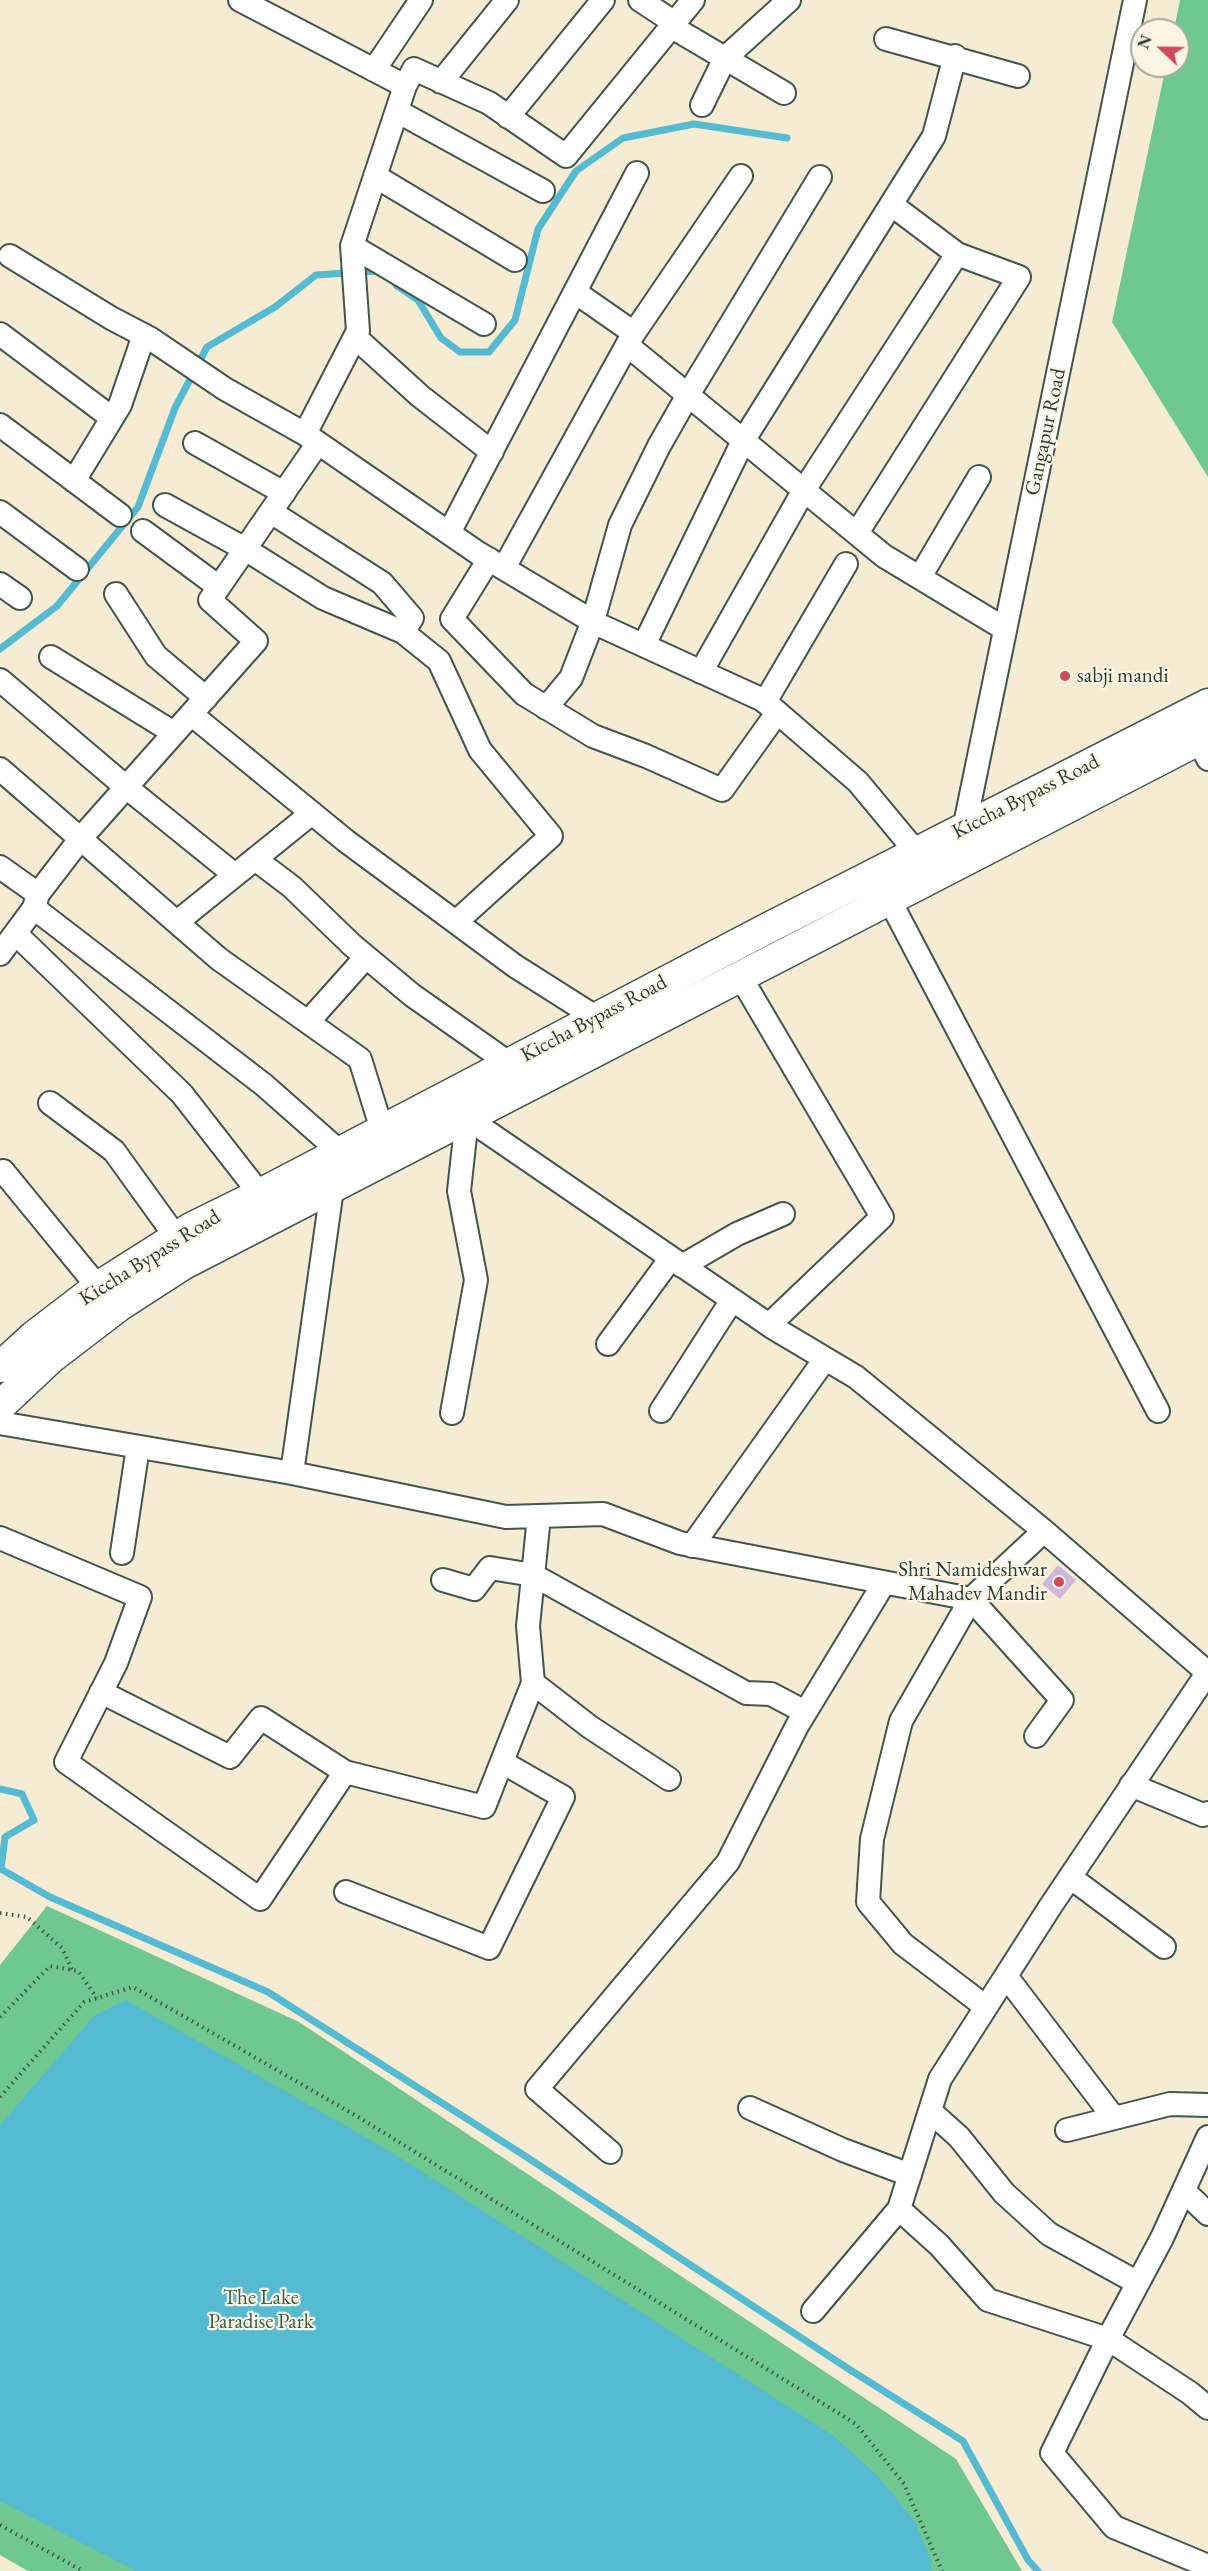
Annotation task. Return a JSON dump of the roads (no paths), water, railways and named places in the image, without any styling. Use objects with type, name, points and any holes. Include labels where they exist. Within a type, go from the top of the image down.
[{"type":"main road","name":"Kiccha Bypass Road","points":[[0,1367],[34,1336],[95,1301],[176,1237],[382,1130],[461,1105],[510,1064],[603,1031],[877,872],[964,827],[1025,815],[1208,704]]},
{"type":"main road","points":[[0,1406],[51,1358],[95,1301],[184,1264],[332,1189],[461,1105],[603,1031],[740,976],[946,870],[1025,815],[1205,745]]},
{"type":"main road","points":[[877,872],[889,899]]},
{"type":"street","points":[[240,0],[278,9],[374,70],[405,86]]},
{"type":"street","points":[[374,70],[421,0]]},
{"type":"street","points":[[441,82],[507,0]]},
{"type":"street","points":[[508,117],[603,0]]},
{"type":"street","points":[[0,954],[17,935],[36,901],[81,838],[256,642],[210,600],[284,493],[312,439],[358,331],[352,252],[405,86],[414,69],[489,103],[566,156],[693,0]]},
{"type":"street","points":[[702,105],[725,58],[789,0]]},
{"type":"street","name":"Gangapur Road","points":[[946,870],[964,827],[1135,0]]},
{"type":"street","points":[[648,2],[674,25],[784,93]]},
{"type":"street","points":[[886,39],[1018,76]]},
{"type":"street","points":[[644,645],[743,441],[934,136],[955,57]]},
{"type":"street","points":[[397,111],[543,191]]},
{"type":"street","points":[[449,533],[637,173]]},
{"type":"street","points":[[375,176],[515,260]]},
{"type":"street","points":[[741,176],[630,339],[496,564],[452,619],[524,694],[546,708],[592,736],[646,756],[722,790],[771,708],[846,564]]},
{"type":"street","points":[[546,708],[571,678],[593,621],[620,525],[688,395],[820,177]]},
{"type":"street","points":[[857,533],[1019,277],[957,254],[892,205]]},
{"type":"street","points":[[352,252],[484,324]]},
{"type":"street","points":[[701,672],[804,490],[957,254]]},
{"type":"street","points":[[10,256],[111,318],[144,335],[312,439],[496,564],[593,621],[771,708],[858,782],[917,852],[946,870]]},
{"type":"street","points":[[575,292],[630,339],[688,395],[884,556],[1005,629]]},
{"type":"street","points":[[0,334],[112,418]]},
{"type":"street","points":[[75,479],[120,405],[144,335]]},
{"type":"street","points":[[355,337],[420,396],[492,452]]},
{"type":"street","points":[[0,425],[75,479],[120,515]]},
{"type":"street","points":[[195,443],[284,493]]},
{"type":"street","points":[[920,578],[980,477]]},
{"type":"street","points":[[165,505],[245,549],[323,598],[403,632],[439,661],[480,750],[551,836],[456,922]]},
{"type":"street","points":[[0,512],[78,569]]},
{"type":"street","points":[[271,512],[382,583],[412,618],[403,632]]},
{"type":"street","points":[[143,531],[219,586]]},
{"type":"street","points":[[0,584],[20,598]]},
{"type":"street","points":[[116,594],[156,656],[199,706],[312,813],[603,1031]]},
{"type":"street","points":[[51,657],[174,734]]},
{"type":"street","points":[[0,680],[126,787],[235,875]]},
{"type":"street","points":[[0,769],[219,959],[360,1059],[382,1130]]},
{"type":"street","points":[[177,922],[312,813]]},
{"type":"street","points":[[255,859],[292,887],[366,957],[412,995],[510,1064]]},
{"type":"street","points":[[0,867],[36,901],[264,1085],[340,1152]]},
{"type":"street","points":[[889,899],[1158,1411]]},
{"type":"street","points":[[17,935],[182,1094],[260,1194]]},
{"type":"street","points":[[308,1022],[366,957]]},
{"type":"street","points":[[740,976],[882,1216],[769,1325]]},
{"type":"street","points":[[50,1103],[114,1151],[176,1237]]},
{"type":"street","points":[[461,1105],[676,1262],[769,1325],[856,1377],[1044,1531],[1208,1672],[1070,1877],[940,2079],[899,2210],[813,2311]]},
{"type":"street","points":[[452,1413],[476,1280],[459,1191],[461,1105]]},
{"type":"street","points":[[3,1171],[95,1301]]},
{"type":"street","points":[[292,1473],[332,1189]]},
{"type":"street","points":[[608,1344],[676,1262],[783,1214]]},
{"type":"street","points":[[661,1411],[732,1300]]},
{"type":"street","points":[[692,1546],[825,1359]]},
{"type":"street","points":[[0,1423],[292,1473],[506,1517],[603,1514],[692,1546],[971,1599],[1062,1700],[1036,1736]]},
{"type":"street","points":[[122,1553],[138,1447]]},
{"type":"street","points":[[102,1692],[230,1757],[261,1718],[345,1772],[484,1807],[533,1683],[528,1626],[539,1516]]},
{"type":"street","points":[[986,2007],[903,1944],[867,1902],[872,1839],[901,1721],[971,1599],[1044,1531]]},
{"type":"street","points":[[0,1538],[140,1598],[116,1663],[66,1762],[260,1899],[345,1772]]},
{"type":"street","points":[[443,1580],[474,1589],[490,1568],[533,1575],[746,1693],[771,1694],[805,1712]]},
{"type":"street","points":[[610,2152],[537,2089],[728,1862],[805,1712],[884,1583]]},
{"type":"street","points":[[533,1683],[590,1727],[669,1779]]},
{"type":"street","points":[[346,1892],[489,1948],[563,1797],[502,1762]]},
{"type":"street","points":[[1131,1785],[1203,1815],[1208,1813]]},
{"type":"street","points":[[1070,1877],[1164,1947]]},
{"type":"street","points":[[1006,1976],[1114,2118]]},
{"type":"street","points":[[1067,2130],[1170,2104],[1208,2104]]},
{"type":"street","points":[[750,2108],[843,2151],[910,2175]]},
{"type":"street","points":[[930,2111],[959,2137],[1004,2193],[1049,2234],[1138,2283]]},
{"type":"street","points":[[1208,2137],[1162,2238],[1108,2339],[1052,2453],[1114,2527],[1208,2566]]},
{"type":"street","points":[[1184,2191],[1208,2214]]},
{"type":"street","points":[[899,2210],[939,2245],[988,2300],[1108,2339],[1190,2393],[1208,2408]]},
{"type":"water","name":"The Lake Paradise Park","points":[[126,2000],[391,2152],[831,2434],[877,2475],[915,2522],[930,2558],[931,2571],[136,2571],[0,2501],[0,2125],[94,2016]]},
{"type":"waterway","points":[[396,285],[418,300],[441,338],[460,352],[489,352],[515,320],[538,229],[576,171],[623,138],[694,124],[787,138]]},
{"type":"waterway","points":[[0,649],[57,606],[138,507],[175,408],[207,347],[275,307],[316,275],[376,271],[380,273]]},
{"type":"waterway","points":[[0,1789],[22,1794],[34,1820],[5,1837],[1,1869],[50,1897],[268,1992],[963,2441],[1028,2560],[1038,2571]]},
{"type":"place","name":"sabji mandi","points":[[1065,676]]},
{"type":"place","name":"Shri Namideshwar Mahadev Mandir","points":[[1059,1582]]}]
